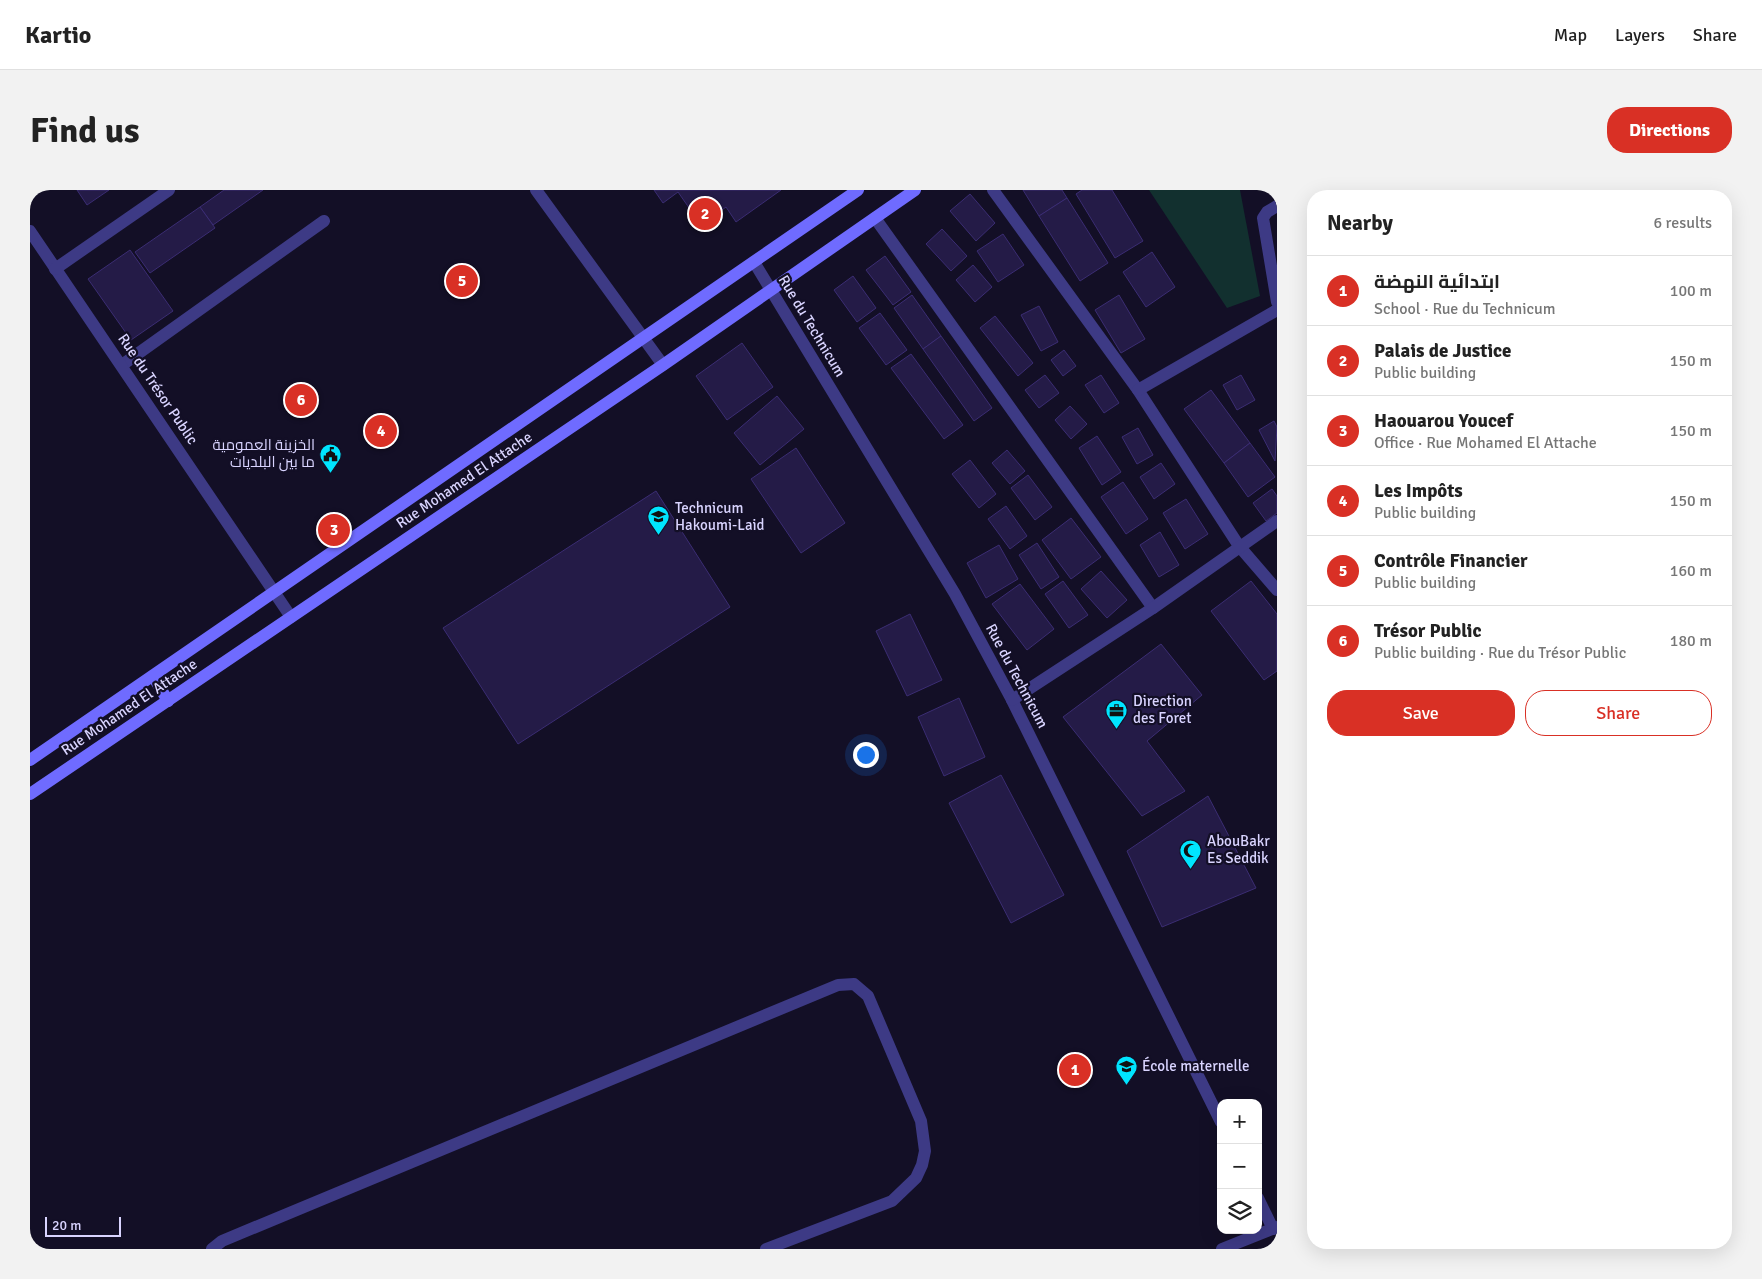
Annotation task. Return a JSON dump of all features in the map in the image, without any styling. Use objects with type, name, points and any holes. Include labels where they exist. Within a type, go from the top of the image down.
[{"type":"street","points":[[54,269],[169,190]]},
{"type":"street","points":[[536,190],[663,365]]},
{"type":"street","name":"Rue Mohamed El Attache","points":[[30,760],[858,190]]},
{"type":"street","name":"Rue Mohamed El Attache","points":[[30,794],[663,365],[915,190]]},
{"type":"street","points":[[993,190],[1138,390],[1239,546],[1277,590]]},
{"type":"street","points":[[1277,206],[1268,212],[1264,218],[1277,302]]},
{"type":"street","points":[[875,218],[1153,608]]},
{"type":"street","points":[[122,365],[324,221]]},
{"type":"street","name":"Rue du Trésor Public","points":[[30,231],[291,617]]},
{"type":"street","name":"Rue du Technicum","points":[[754,262],[955,594],[1012,700],[1217,1114]]},
{"type":"street","points":[[1138,390],[1277,310]]},
{"type":"street","points":[[1012,700],[1153,608],[1277,521]]},
{"type":"street","points":[[153,676],[168,701]]},
{"type":"street","points":[[212,1249],[216,1244],[232,1237],[838,985],[854,984],[868,996],[922,1122],[925,1151],[922,1165],[916,1178],[892,1201],[766,1249]]},
{"type":"street","points":[[1222,1249],[1275,1228],[1262,1205]]},
{"type":"green space","points":[[1149,190],[1240,190],[1260,296],[1227,308]]},
{"type":"building","points":[[77,190],[109,190],[87,205]]},
{"type":"building","points":[[224,190],[263,190],[213,225],[200,207]]},
{"type":"building","points":[[654,190],[781,190],[736,222],[726,207],[701,225],[678,192],[663,203]]},
{"type":"building","points":[[1023,190],[1062,190],[1067,198],[1039,216]]},
{"type":"building","points":[[1082,190],[1112,190],[1143,241],[1115,258],[1076,194]]},
{"type":"building","points":[[970,194],[995,223],[976,241],[950,211]]},
{"type":"building","points":[[1067,198],[1108,263],[1080,281],[1039,216]]},
{"type":"building","points":[[200,207],[215,228],[150,273],[135,252]]},
{"type":"building","points":[[942,229],[967,256],[951,271],[926,244]]},
{"type":"building","points":[[1003,234],[1024,265],[998,282],[977,251]]},
{"type":"building","points":[[130,250],[173,311],[131,340],[88,279]]},
{"type":"building","points":[[1152,252],[1175,287],[1146,307],[1123,272]]},
{"type":"building","points":[[885,256],[911,292],[893,305],[866,270]]},
{"type":"building","points":[[973,265],[992,287],[975,302],[956,280]]},
{"type":"building","points":[[853,276],[876,308],[857,322],[834,290]]},
{"type":"building","points":[[912,295],[941,336],[923,349],[894,308]]},
{"type":"building","points":[[1119,295],[1145,339],[1121,353],[1095,310]]},
{"type":"building","points":[[1039,306],[1058,342],[1041,351],[1021,315]]},
{"type":"building","points":[[880,313],[907,350],[886,365],[859,328]]},
{"type":"building","points":[[995,316],[1033,363],[1018,376],[980,328]]},
{"type":"building","points":[[941,336],[992,408],[974,421],[923,349]]},
{"type":"building","points":[[742,343],[773,387],[727,420],[696,376]]},
{"type":"building","points":[[1064,350],[1076,366],[1063,376],[1051,360]]},
{"type":"building","points":[[911,354],[963,425],[944,439],[891,368]]},
{"type":"building","points":[[1045,375],[1059,393],[1039,408],[1025,390]]},
{"type":"building","points":[[1101,375],[1119,403],[1104,413],[1085,385]]},
{"type":"building","points":[[1241,375],[1255,400],[1237,410],[1223,385]]},
{"type":"building","points":[[1211,390],[1250,443],[1224,463],[1184,409]]},
{"type":"building","points":[[777,396],[804,429],[760,465],[734,433]]},
{"type":"building","points":[[1070,406],[1087,424],[1071,439],[1055,420]]},
{"type":"building","points":[[1274,421],[1277,427],[1275,461],[1259,430]]},
{"type":"building","points":[[1138,428],[1153,455],[1137,464],[1122,437]]},
{"type":"building","points":[[1097,436],[1121,472],[1102,485],[1079,448]]},
{"type":"building","points":[[1250,443],[1275,477],[1248,497],[1224,463]]},
{"type":"building","points":[[796,448],[845,523],[801,553],[751,479]]},
{"type":"building","points":[[1007,450],[1025,471],[1010,484],[992,463]]},
{"type":"building","points":[[970,460],[996,494],[979,508],[952,474]]},
{"type":"building","points":[[1161,463],[1175,484],[1154,499],[1140,477]]},
{"type":"building","points":[[1028,475],[1052,507],[1035,520],[1011,488]]},
{"type":"building","points":[[1123,482],[1148,519],[1126,534],[1101,497]]},
{"type":"building","points":[[1272,489],[1277,496],[1277,513],[1266,521],[1253,503]]},
{"type":"building","points":[[656,491],[730,607],[518,744],[443,628]]},
{"type":"building","points":[[1186,499],[1208,534],[1185,549],[1163,513]]},
{"type":"building","points":[[1006,506],[1027,536],[1010,549],[988,519]]},
{"type":"building","points":[[1071,518],[1101,557],[1071,579],[1042,540]]},
{"type":"building","points":[[1160,532],[1179,565],[1159,577],[1140,545]]},
{"type":"building","points":[[1037,543],[1059,577],[1041,589],[1019,555]]},
{"type":"building","points":[[999,545],[1018,579],[986,598],[967,563]]},
{"type":"building","points":[[1101,571],[1127,600],[1107,618],[1081,589]]},
{"type":"building","points":[[1063,581],[1088,615],[1069,628],[1045,594]]},
{"type":"building","points":[[1251,581],[1277,614],[1277,671],[1264,680],[1211,611]]},
{"type":"building","points":[[1020,584],[1054,629],[1027,650],[992,604]]},
{"type":"building","points":[[910,614],[942,680],[907,696],[876,631]]},
{"type":"building","name":"Direction des Foret","points":[[1161,644],[1202,695],[1147,741],[1185,791],[1142,816],[1063,717]]},
{"type":"building","points":[[959,698],[985,757],[944,776],[918,717]]},
{"type":"building","points":[[1001,775],[1064,895],[1011,923],[949,803]]},
{"type":"building","name":"AbouBakr Es Seddik","points":[[1208,796],[1256,888],[1162,927],[1127,851]]},
{"type":"place","name":"Palais de Justice","points":[[705,214]]},
{"type":"place","name":"Contrôle Financier","points":[[462,281]]},
{"type":"place","name":"Trésor Public","points":[[301,400]]},
{"type":"place","name":"Les Impôts","points":[[381,431]]},
{"type":"place","name":"الخزينة العمومية ما بين البلديات","points":[[331,473]]},
{"type":"place","name":"Haouarou Youcef","points":[[334,530]]},
{"type":"place","name":"Technicum Hakoumi-Laid","points":[[659,536]]},
{"type":"place","name":"Direction des Foret","points":[[1117,729]]},
{"type":"place","name":"AbouBakr Es Seddik","points":[[1191,869]]},
{"type":"place","name":"ابتدائية النهضة","points":[[1075,1070]]},
{"type":"place","name":"École maternelle","points":[[1126,1085]]}]
